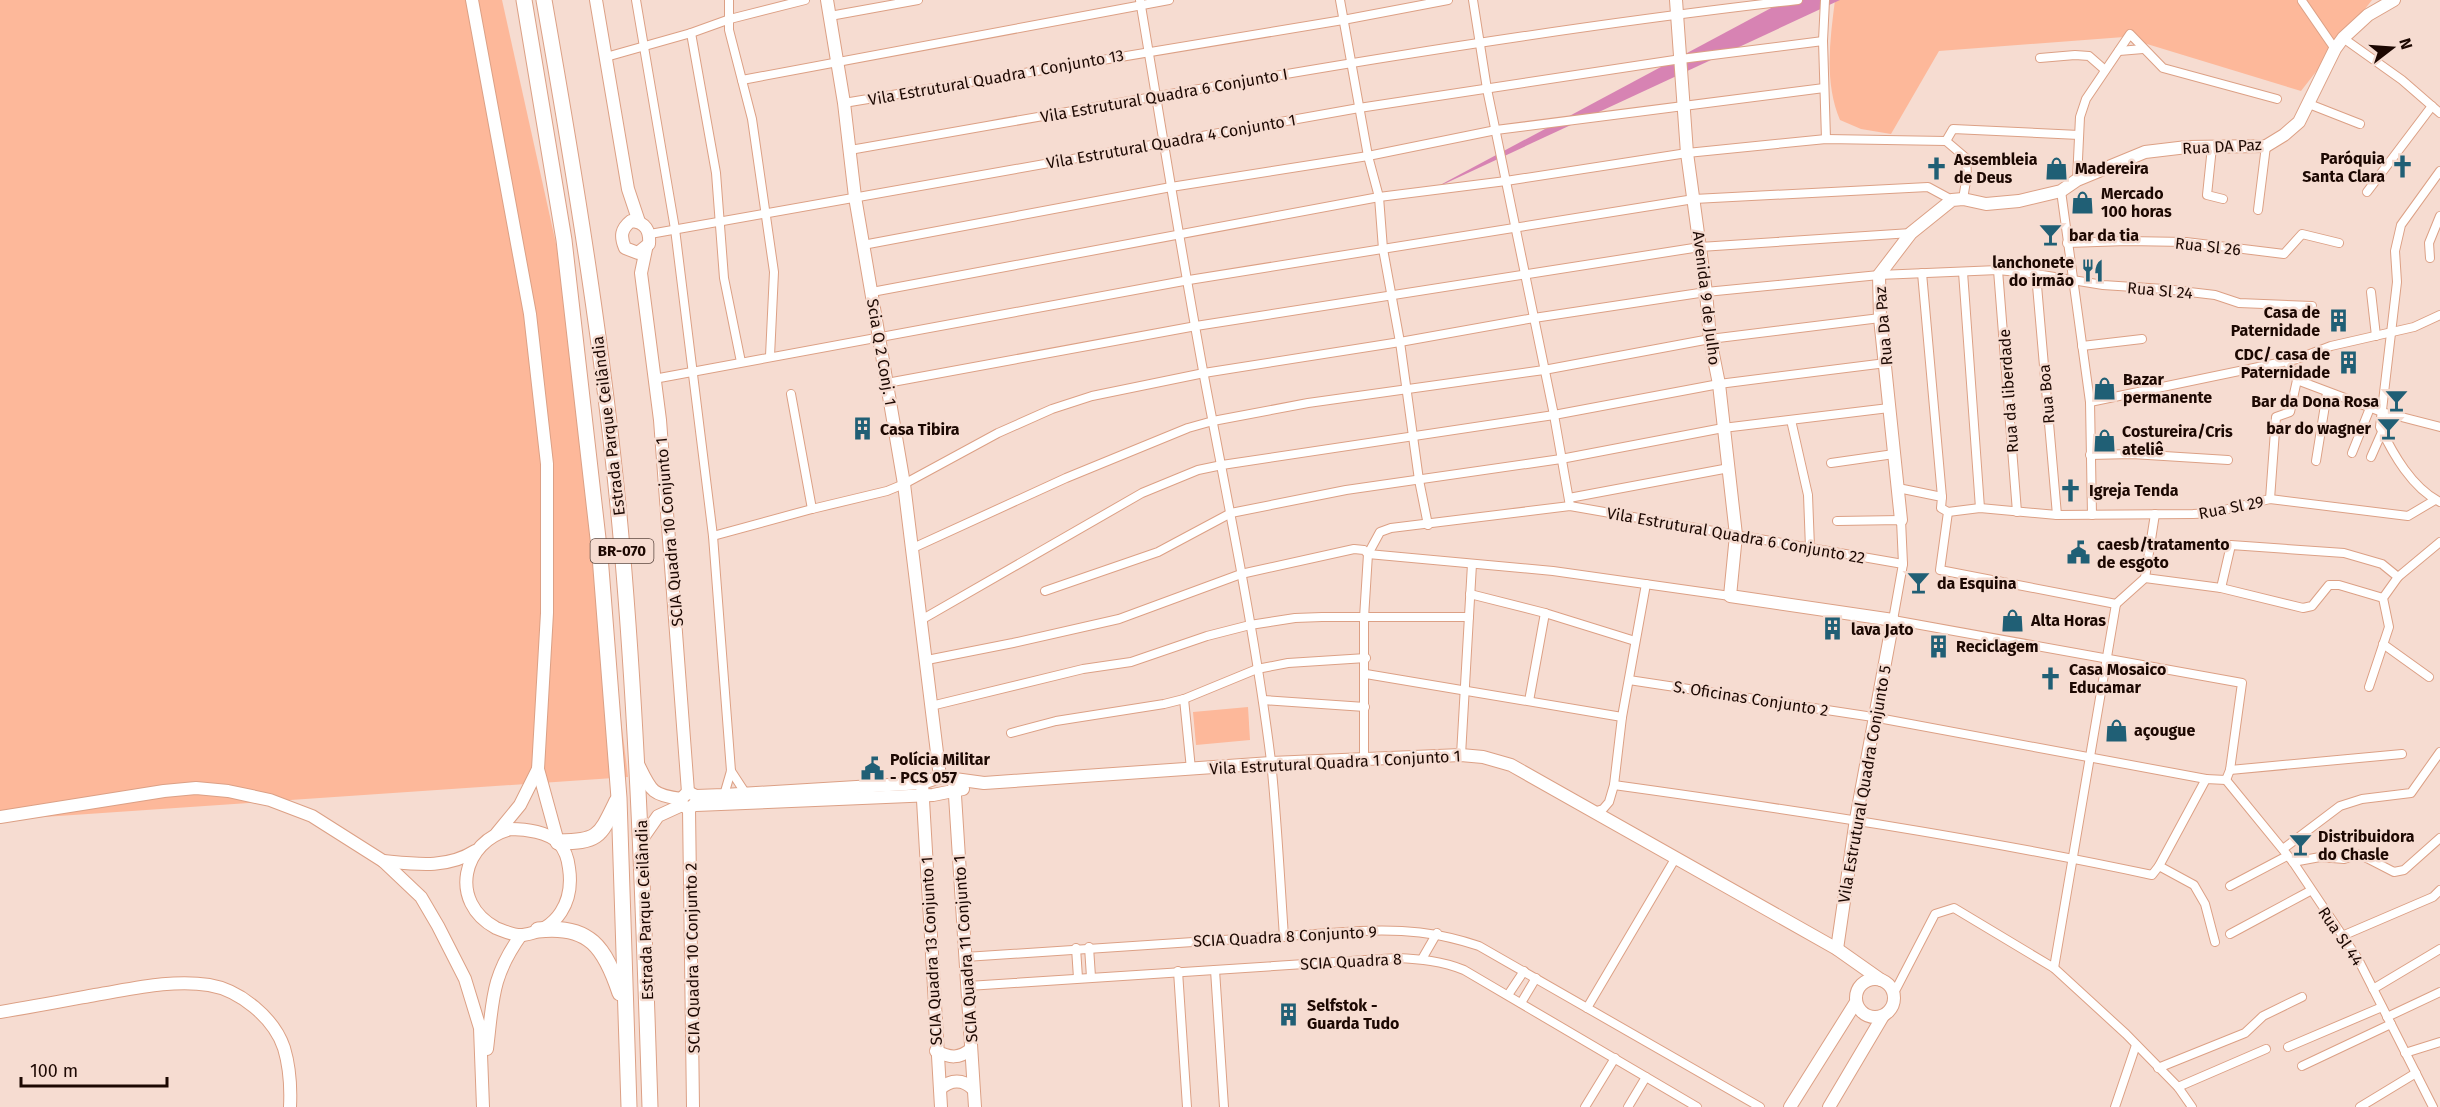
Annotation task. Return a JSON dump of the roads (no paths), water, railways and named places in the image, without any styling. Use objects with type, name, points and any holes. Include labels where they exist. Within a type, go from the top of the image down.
[{"type":"highway","name":"Estrada Parque Ceilândia","points":[[524,0],[564,240],[600,556],[619,798],[629,1107]]},
{"type":"highway","name":"Estrada Parque Ceilândia","points":[[544,0],[588,259],[622,547],[642,839],[650,1107]]},
{"type":"highway","points":[[558,842],[587,841],[597,836],[604,828],[619,798]]},
{"type":"highway","points":[[538,930],[555,928],[573,931],[593,941],[607,958],[626,1007]]},
{"type":"street","points":[[472,0],[530,314],[547,464],[547,613],[538,769],[558,842],[568,859],[571,889],[562,911],[538,930],[521,935],[503,931],[489,924],[471,903],[466,890],[467,876],[476,850]]},
{"type":"street","points":[[596,0],[628,189],[639,222]]},
{"type":"street","points":[[636,0],[675,229],[713,536],[731,771],[724,795]]},
{"type":"street","points":[[729,0],[729,30],[752,119],[774,272],[770,356]]},
{"type":"street","points":[[606,57],[691,33],[730,19],[805,0]]},
{"type":"street","name":"Scia Q 2 Conj. 1","points":[[827,0],[844,103],[855,197],[904,484],[940,777]]},
{"type":"street","points":[[830,16],[918,0]]},
{"type":"street","points":[[742,81],[1140,2],[1169,0]]},
{"type":"street","points":[[1340,0],[1368,156],[1379,197],[1383,249],[1400,342],[1419,480],[1428,525]]},
{"type":"street","name":"Vila Estrutural Quadra 1 Conjunto 13","points":[[844,103],[1343,20],[1420,3],[1448,0]]},
{"type":"street","points":[[1473,0],[1487,89],[1570,502]]},
{"type":"street","name":"Avenida 9 de Julho","points":[[1676,0],[1688,153],[1710,339],[1719,384],[1736,536],[1730,596]]},
{"type":"street","name":"Vila Estrutural Quadra 6 Conjunto I","points":[[850,150],[1478,42],[1677,14],[1798,0]]},
{"type":"street","points":[[1826,0],[1823,41],[1826,139]]},
{"type":"street","name":"Rua DA Paz","points":[[2061,191],[2077,180],[2145,152],[2187,147],[2266,146],[2299,122],[2335,49],[2343,38],[2368,15],[2394,0]]},
{"type":"street","points":[[2302,1],[2335,49]]},
{"type":"street","points":[[1140,2],[1263,700],[1271,763],[1284,937]]},
{"type":"street","points":[[691,33],[716,173],[722,222],[724,278],[741,362]]},
{"type":"street","points":[[2077,180],[2080,117],[2086,99],[2130,34],[2163,68],[2277,99]]},
{"type":"street","points":[[2343,38],[2402,80],[2440,113]]},
{"type":"street","name":"Vila Estrutural Quadra 4 Conjunto 1","points":[[650,234],[1359,108],[1681,59],[1823,41]]},
{"type":"street","points":[[2120,51],[2143,48]]},
{"type":"street","points":[[2040,58],[2089,56],[2106,70]]},
{"type":"street","points":[[863,245],[1171,187],[1368,156],[1496,130],[1824,88]]},
{"type":"street","points":[[2309,104],[2360,124]]},
{"type":"street","points":[[2367,192],[2432,106]]},
{"type":"street","points":[[1946,141],[1953,129],[2079,135]]},
{"type":"street","points":[[872,292],[1379,197],[1506,181],[1688,153],[1826,139],[1946,141],[1966,158],[1967,175],[1958,200]]},
{"type":"street","points":[[2258,210],[2266,146]]},
{"type":"street","points":[[2212,147],[2207,195],[2223,199]]},
{"type":"street","points":[[2438,501],[2411,478],[2389,447],[2380,427],[2397,282],[2395,251],[2401,225],[2440,171]]},
{"type":"street","points":[[654,379],[1188,280],[1694,199],[1928,187],[1958,200],[1986,204],[2019,201],[2061,191],[2090,402],[2092,514]]},
{"type":"street","points":[[624,227],[631,221],[639,222],[648,229],[649,244],[646,249],[638,253],[630,252],[621,238],[628,189]]},
{"type":"street","name":"Rua Da Paz","points":[[1901,520],[1880,318],[1879,275],[1911,233],[1958,200]]},
{"type":"street","points":[[2430,258],[2429,243],[2440,216]]},
{"type":"street","points":[[887,383],[1197,326],[1700,246],[1911,233]]},
{"type":"street","name":"Rua Sl 26","points":[[2067,243],[2186,242],[2284,254],[2302,234],[2339,243]]},
{"type":"street","name":"SCIA Quadra 10 Conjunto 1","points":[[646,249],[641,273],[654,379],[678,638],[689,801]]},
{"type":"street","name":"SCIA Quadra 10 Conjunto 1","points":[[630,252],[641,273]]},
{"type":"street","name":"Rua Sl 24","points":[[713,536],[887,491],[998,433],[1053,409],[1092,396],[1204,373],[1706,292],[1879,275],[1998,270],[2103,285],[2215,295],[2239,303],[2312,306]]},
{"type":"street","name":"Rua da liberdade","points":[[1998,270],[2017,512]]},
{"type":"street","points":[[1963,272],[1980,508]]},
{"type":"street","points":[[1923,273],[1942,497],[1941,508],[1948,512],[1940,570],[2116,604]]},
{"type":"street","name":"Rua Boa","points":[[2036,274],[2057,515]]},
{"type":"street","points":[[2371,291],[2376,336]]},
{"type":"street","points":[[2090,402],[2287,361],[2331,346],[2414,327],[2440,315]]},
{"type":"street","points":[[912,548],[1066,478],[1188,428],[1213,421],[1308,404],[1544,370],[1710,339],[1880,318]]},
{"type":"street","points":[[2082,345],[2142,339]]},
{"type":"street","points":[[2287,361],[2297,380],[2327,393],[2382,412],[2440,427]]},
{"type":"street","points":[[921,620],[1142,494],[1198,470],[1554,415],[1719,384],[1886,363]]},
{"type":"street","points":[[2270,499],[2276,417],[2290,412],[2297,380]]},
{"type":"street","points":[[2316,461],[2327,393]]},
{"type":"street","points":[[791,394],[812,509]]},
{"type":"street","points":[[1045,591],[1158,552],[1231,513],[1346,490],[1561,459],[1724,428],[1889,408]]},
{"type":"street","points":[[2352,453],[2370,408]]},
{"type":"street","points":[[1791,420],[1809,495],[1810,548]]},
{"type":"street","points":[[2371,457],[2382,432]]},
{"type":"street","points":[[1831,463],[1894,454]]},
{"type":"street","points":[[2090,455],[2132,454],[2228,460]]},
{"type":"street","points":[[1365,759],[1364,618],[1368,554],[1380,532],[1391,528],[1428,525],[1570,502],[1729,468]]},
{"type":"street","points":[[1898,488],[1942,497]]},
{"type":"street","name":"Rua Sl 29","points":[[1948,512],[1980,508],[2057,515],[2212,513],[2270,499],[2408,516],[2438,501]]},
{"type":"street","name":"Vila Estrutural Quadra 6 Conjunto 22","points":[[1570,502],[1736,536],[1902,564]]},
{"type":"street","points":[[2054,968],[2116,604],[2145,578],[2155,514]]},
{"type":"street","points":[[1837,521],[1901,520],[1902,564],[1893,620]]},
{"type":"street","points":[[2369,687],[2389,627],[2384,598],[2398,577],[2440,542]]},
{"type":"street","points":[[2221,588],[2231,545],[2344,553],[2382,564],[2398,577]]},
{"type":"street","points":[[927,660],[1012,644],[1119,619],[1241,574],[1354,549],[1364,550],[1368,554],[1553,570],[1893,620],[2242,683],[2230,770],[2226,780]]},
{"type":"street","points":[[1461,755],[1473,564]]},
{"type":"street","points":[[2145,578],[2221,588],[2302,608],[2312,606],[2329,585],[2339,585],[2384,598]]},
{"type":"street","points":[[1594,812],[1603,809],[1609,802],[1614,785],[1635,641],[1646,584]]},
{"type":"street","points":[[1470,594],[1545,613],[1635,641]]},
{"type":"street","points":[[1529,701],[1545,613]]},
{"type":"street","points":[[931,706],[1083,669],[1131,662],[1207,636],[1250,625],[1295,618],[1468,617]]},
{"type":"street","name":"Vila Estrutural Quadra Conjunto 5","points":[[1837,949],[1856,819],[1893,620]]},
{"type":"street","points":[[2384,644],[2429,677]]},
{"type":"street","points":[[1011,733],[1056,721],[1184,699],[1257,669],[1288,663],[1366,658]]},
{"type":"street","points":[[1366,674],[1623,717]]},
{"type":"street","name":"S. Oficinas Conjunto 2","points":[[1629,680],[1874,717],[2206,779],[2226,780]]},
{"type":"street","points":[[1184,699],[1191,769]]},
{"type":"street","points":[[1263,700],[1365,707]]},
{"type":"street","points":[[2230,886],[2287,856],[2340,806],[2362,799],[2411,792],[2440,753]]},
{"type":"street","points":[[2230,770],[2402,754]]},
{"type":"street","name":"Vila Estrutural Quadra 1 Conjunto 1","points":[[922,789],[933,795],[954,786],[984,783],[1271,763],[1461,755],[1483,757],[1511,765],[1837,949],[1881,980]]},
{"type":"street","points":[[636,760],[649,787],[655,793],[689,801],[922,789],[940,777],[954,786]]},
{"type":"street","points":[[383,861],[426,865],[464,858],[497,833],[520,805],[538,769]]},
{"type":"street","points":[[731,771],[746,794]]},
{"type":"street","points":[[1614,785],[1856,819],[2073,858],[2151,875],[2206,779]]},
{"type":"street","name":"Rua Sl 44","points":[[2226,780],[2287,856],[2358,959],[2433,1107]]},
{"type":"street","name":"SCIA Quadra 11 Conjunto 1","points":[[954,786],[975,1107]]},
{"type":"street","points":[[0,817],[196,788],[228,791],[270,800],[312,816],[383,861],[421,897],[465,979],[480,1028],[484,1077]]},
{"type":"street","points":[[642,839],[658,816],[689,801],[724,795],[922,789]]},
{"type":"street","name":"SCIA Quadra 13 Conjunto 1","points":[[922,789],[941,1107]]},
{"type":"street","name":"SCIA Quadra 10 Conjunto 2","points":[[689,801],[693,1107]]},
{"type":"street","points":[[497,833],[523,829],[537,832],[558,842]]},
{"type":"street","points":[[2287,856],[2344,859],[2359,854],[2394,872],[2404,870],[2440,838]]},
{"type":"street","points":[[1587,1008],[1675,859]]},
{"type":"street","points":[[2158,866],[2194,885],[2205,903],[2215,942]]},
{"type":"street","points":[[2342,936],[2433,897],[2440,890]]},
{"type":"street","points":[[2230,934],[2310,891]]},
{"type":"street","points":[[1829,1107],[1883,1016],[1892,1006],[1894,993],[1935,914],[1954,908],[2054,968],[2178,1087],[2192,1107]]},
{"type":"street","name":"SCIA Quadra 8 Conjunto 9","points":[[965,957],[1089,947],[1396,930],[1437,933],[1479,946],[1760,1107]]},
{"type":"street","points":[[1422,959],[1437,933]]},
{"type":"street","points":[[483,1107],[484,1077],[495,984],[506,955],[521,935]]},
{"type":"street","points":[[1089,947],[1091,977]]},
{"type":"street","points":[[1076,948],[1078,978]]},
{"type":"street","points":[[2373,989],[2440,949]]},
{"type":"street","name":"SCIA Quadra 8","points":[[968,986],[1178,971],[1397,958],[1422,959],[1464,970],[1697,1107]]},
{"type":"street","points":[[1851,959],[1857,973],[1857,996],[1860,1010],[1866,1016],[1875,1018],[1883,1016]]},
{"type":"street","points":[[1215,970],[1224,1107]]},
{"type":"street","points":[[1178,971],[1187,1107]]},
{"type":"street","points":[[1508,995],[1524,971]]},
{"type":"street","points":[[1521,1003],[1536,978]]},
{"type":"street","points":[[1790,1107],[1867,980],[1881,980],[1889,985],[1894,993]]},
{"type":"street","points":[[0,1012],[136,988],[179,984],[211,986],[241,998],[266,1018],[283,1046],[291,1078],[290,1107]]},
{"type":"street","points":[[2302,1066],[2440,992]]},
{"type":"street","points":[[2158,1068],[2245,1034],[2264,1016],[2302,997]]},
{"type":"street","points":[[2288,1047],[2382,1007]]},
{"type":"street","points":[[2405,1053],[2440,1042]]},
{"type":"street","points":[[2115,1107],[2136,1045]]},
{"type":"street","points":[[936,1052],[956,1057],[964,1055],[971,1049]]},
{"type":"street","points":[[2178,1087],[2266,1049]]},
{"type":"street","points":[[1585,1107],[1615,1058]]},
{"type":"street","points":[[2360,1107],[2416,1073]]},
{"type":"street","points":[[1628,1107],[1646,1077]]},
{"type":"street","points":[[940,1089],[946,1084],[961,1081],[968,1083],[974,1089]]},
{"type":"place","name":"Paróquia Santa Clara","points":[[2403,167]]},
{"type":"place","name":"Assembleia de Deus","points":[[1936,168]]},
{"type":"place","name":"Madereira","points":[[2057,168]]},
{"type":"place","name":"Mercado 100 horas","points":[[2083,202]]},
{"type":"place","name":"bar da tia","points":[[2051,235]]},
{"type":"place","name":"lanchonete do irmão","points":[[2092,271]]},
{"type":"place","name":"Casa de Paternidade","points":[[2338,321]]},
{"type":"place","name":"CDC/ casa de Paternidade","points":[[2348,363]]},
{"type":"place","name":"Bazar permanente","points":[[2105,388]]},
{"type":"place","name":"Bar da Dona Rosa","points":[[2397,401]]},
{"type":"place","name":"bar do wagner","points":[[2389,428]]},
{"type":"place","name":"Casa Tibira","points":[[862,429]]},
{"type":"place","name":"Costureira/Cris ateliê","points":[[2104,440]]},
{"type":"place","name":"Igreja Tenda","points":[[2071,490]]},
{"type":"place","name":"caesb/tratamento de esgoto","points":[[2079,553]]},
{"type":"place","name":"da Esquina","points":[[1919,583]]},
{"type":"place","name":"Alta Horas","points":[[2013,620]]},
{"type":"place","name":"lava Jato","points":[[1833,629]]},
{"type":"place","name":"Reciclagem","points":[[1938,646]]},
{"type":"place","name":"Casa Mosaico Educamar","points":[[2051,678]]},
{"type":"place","name":"açougue","points":[[2116,730]]},
{"type":"place","name":"Polícia Militar - PCS 057","points":[[872,768]]},
{"type":"place","name":"Distribuidora do Chasle","points":[[2300,845]]},
{"type":"place","name":"Selfstok - Guarda Tudo","points":[[1289,1014]]}]
